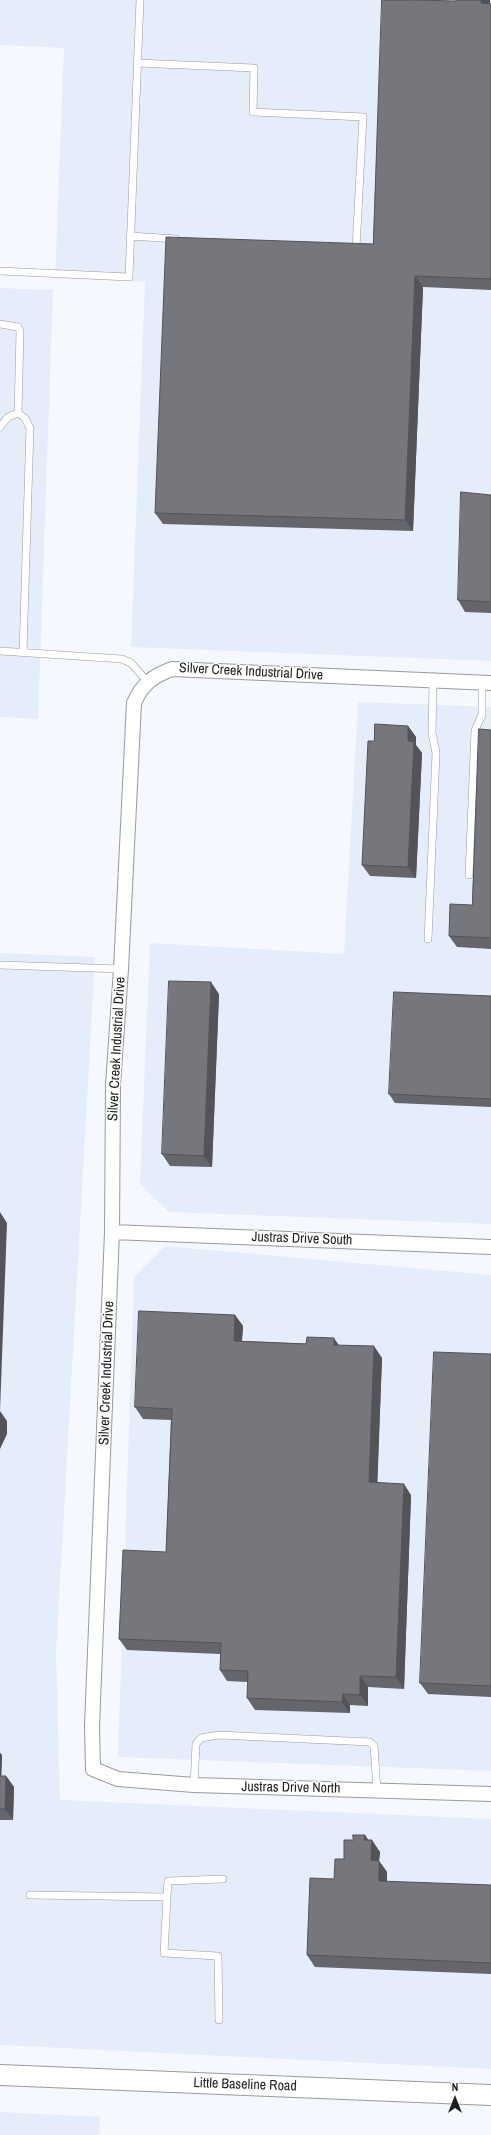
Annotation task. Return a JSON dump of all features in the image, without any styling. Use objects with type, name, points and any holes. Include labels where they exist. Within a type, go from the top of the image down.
[{"type":"street","name":"Silver Creek Industrial Drive","points":[[93,1769],[92,1726],[112,1232],[113,1085],[121,969],[132,718],[134,703],[139,691],[147,681],[157,674],[172,669],[487,683]]},
{"type":"street","name":"Justras Drive South","points":[[112,1232],[491,1247]]},
{"type":"street","name":"Justras Drive North","points":[[93,1769],[118,1779],[194,1785],[491,1794]]},
{"type":"street","name":"Little Baseline Road","points":[[0,2076],[491,2095]]},
{"type":"lane","points":[[0,271],[129,277],[140,0]]},
{"type":"lane","points":[[137,63],[254,68],[253,112],[363,117],[356,248],[340,247]]},
{"type":"lane","points":[[130,236],[184,239]]},
{"type":"lane","points":[[0,324],[13,325],[18,327],[20,331],[18,413]]},
{"type":"lane","points":[[0,427],[8,417],[18,413]]},
{"type":"lane","points":[[18,413],[25,418],[30,428],[23,652]]},
{"type":"lane","points":[[0,652],[23,652],[122,659],[131,663],[147,681]]},
{"type":"lane","points":[[428,939],[436,753],[432,733],[433,681]]},
{"type":"lane","points":[[469,876],[475,730],[482,715],[487,683]]},
{"type":"lane","points":[[0,965],[121,969]]},
{"type":"lane","points":[[194,1785],[196,1744],[202,1738],[219,1735],[370,1742],[374,1746],[377,1790]]},
{"type":"lane","points":[[219,2020],[218,1956],[164,1953],[168,1881],[223,1879]]},
{"type":"lane","points":[[30,1894],[167,1897]]},
{"type":"shaded area","points":[[0,0],[491,0],[491,661],[131,647],[145,282],[55,278],[64,48],[0,45]]},
{"type":"shaded area","points":[[0,288],[53,290],[38,719],[0,717]]},
{"type":"shaded area","points":[[358,702],[491,707],[491,1224],[169,1212],[140,1184],[150,943],[344,954]]},
{"type":"shaded area","points":[[0,953],[95,957],[56,1654],[60,1800],[491,1819],[491,2069],[0,2045]]},
{"type":"shaded area","points":[[165,1246],[491,1275],[491,1771],[118,1757],[134,1277]]},
{"type":"shaded area","points":[[0,2112],[100,2117],[99,2135],[0,2135]]},
{"type":"building","points":[[382,0],[481,0],[481,3],[491,4],[491,279],[415,276],[405,520],[155,513],[166,237],[373,244]]},
{"type":"building","points":[[461,492],[491,495],[491,602],[458,600]]},
{"type":"building","points":[[375,724],[408,726],[408,741],[414,742],[408,867],[362,865],[368,741],[374,741]]},
{"type":"building","points":[[479,729],[491,730],[491,938],[449,936],[450,904],[472,905]]},
{"type":"building","points":[[169,981],[211,982],[204,1156],[162,1154]]},
{"type":"building","points":[[394,992],[491,996],[491,1099],[389,1094]]},
{"type":"building","points":[[139,1311],[235,1315],[234,1341],[306,1344],[307,1337],[334,1338],[334,1345],[374,1346],[369,1482],[404,1484],[396,1677],[360,1676],[360,1695],[343,1694],[342,1702],[247,1698],[248,1671],[220,1670],[221,1643],[119,1639],[123,1550],[166,1552],[172,1409],[135,1407]]},
{"type":"building","points":[[434,1352],[491,1354],[491,1686],[420,1683]]},
{"type":"building","points":[[0,1776],[6,1776],[5,1809],[0,1809]]},
{"type":"building","points":[[353,1835],[365,1835],[364,1840],[372,1840],[371,1860],[379,1861],[379,1881],[491,1885],[491,1963],[307,1955],[310,1878],[334,1879],[335,1859],[344,1859],[344,1840],[353,1840]]}]
